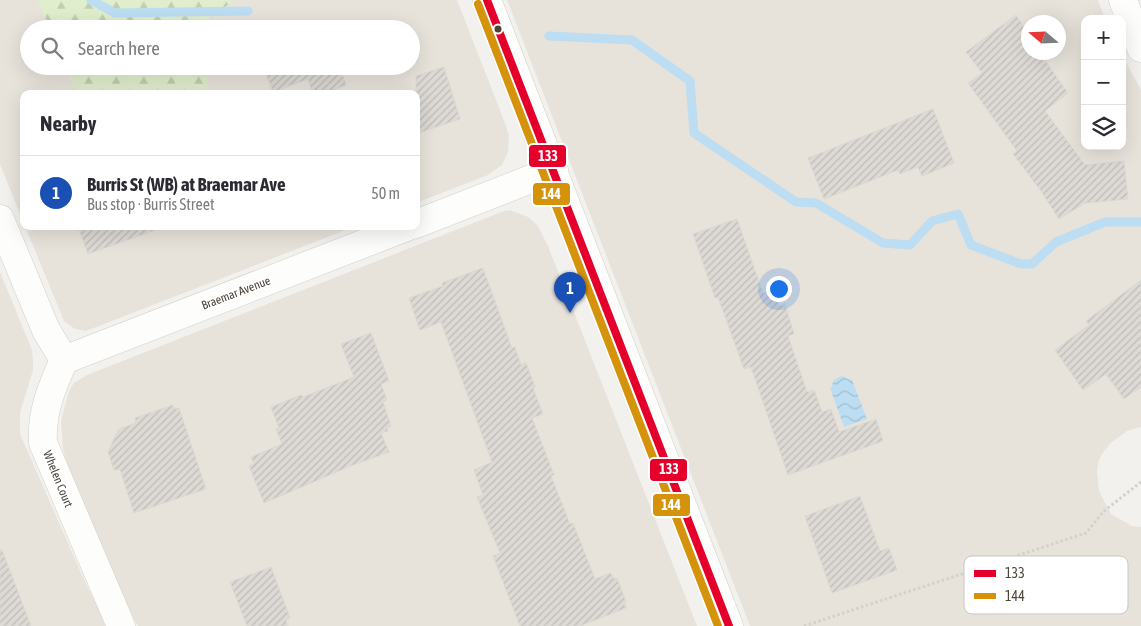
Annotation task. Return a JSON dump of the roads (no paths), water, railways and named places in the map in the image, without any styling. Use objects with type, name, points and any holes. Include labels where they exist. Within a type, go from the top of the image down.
[{"type":"street","points":[[487,0],[729,626]]},
{"type":"street","points":[[1123,0],[1141,48]]},
{"type":"street","points":[[420,222],[554,170]]},
{"type":"street","points":[[0,219],[46,330],[64,360]]},
{"type":"street","name":"Braemar Avenue","points":[[64,360],[399,230]]},
{"type":"street","name":"Whelen Court","points":[[64,360],[51,389],[45,410],[42,427],[43,443],[121,626]]},
{"type":"water","points":[[843,376],[852,380],[867,419],[844,427],[830,388],[835,379]]},
{"type":"waterway","points":[[91,0],[115,13],[248,11]]},
{"type":"waterway","points":[[549,36],[632,40],[690,81],[694,133],[796,202],[816,203],[883,243],[910,245],[932,221],[958,214],[971,245],[1021,264],[1032,264],[1056,242],[1105,222],[1141,222]]},
{"type":"place","name":"Burris St (WB) at Braemar Ave","points":[[570,313]]}]
